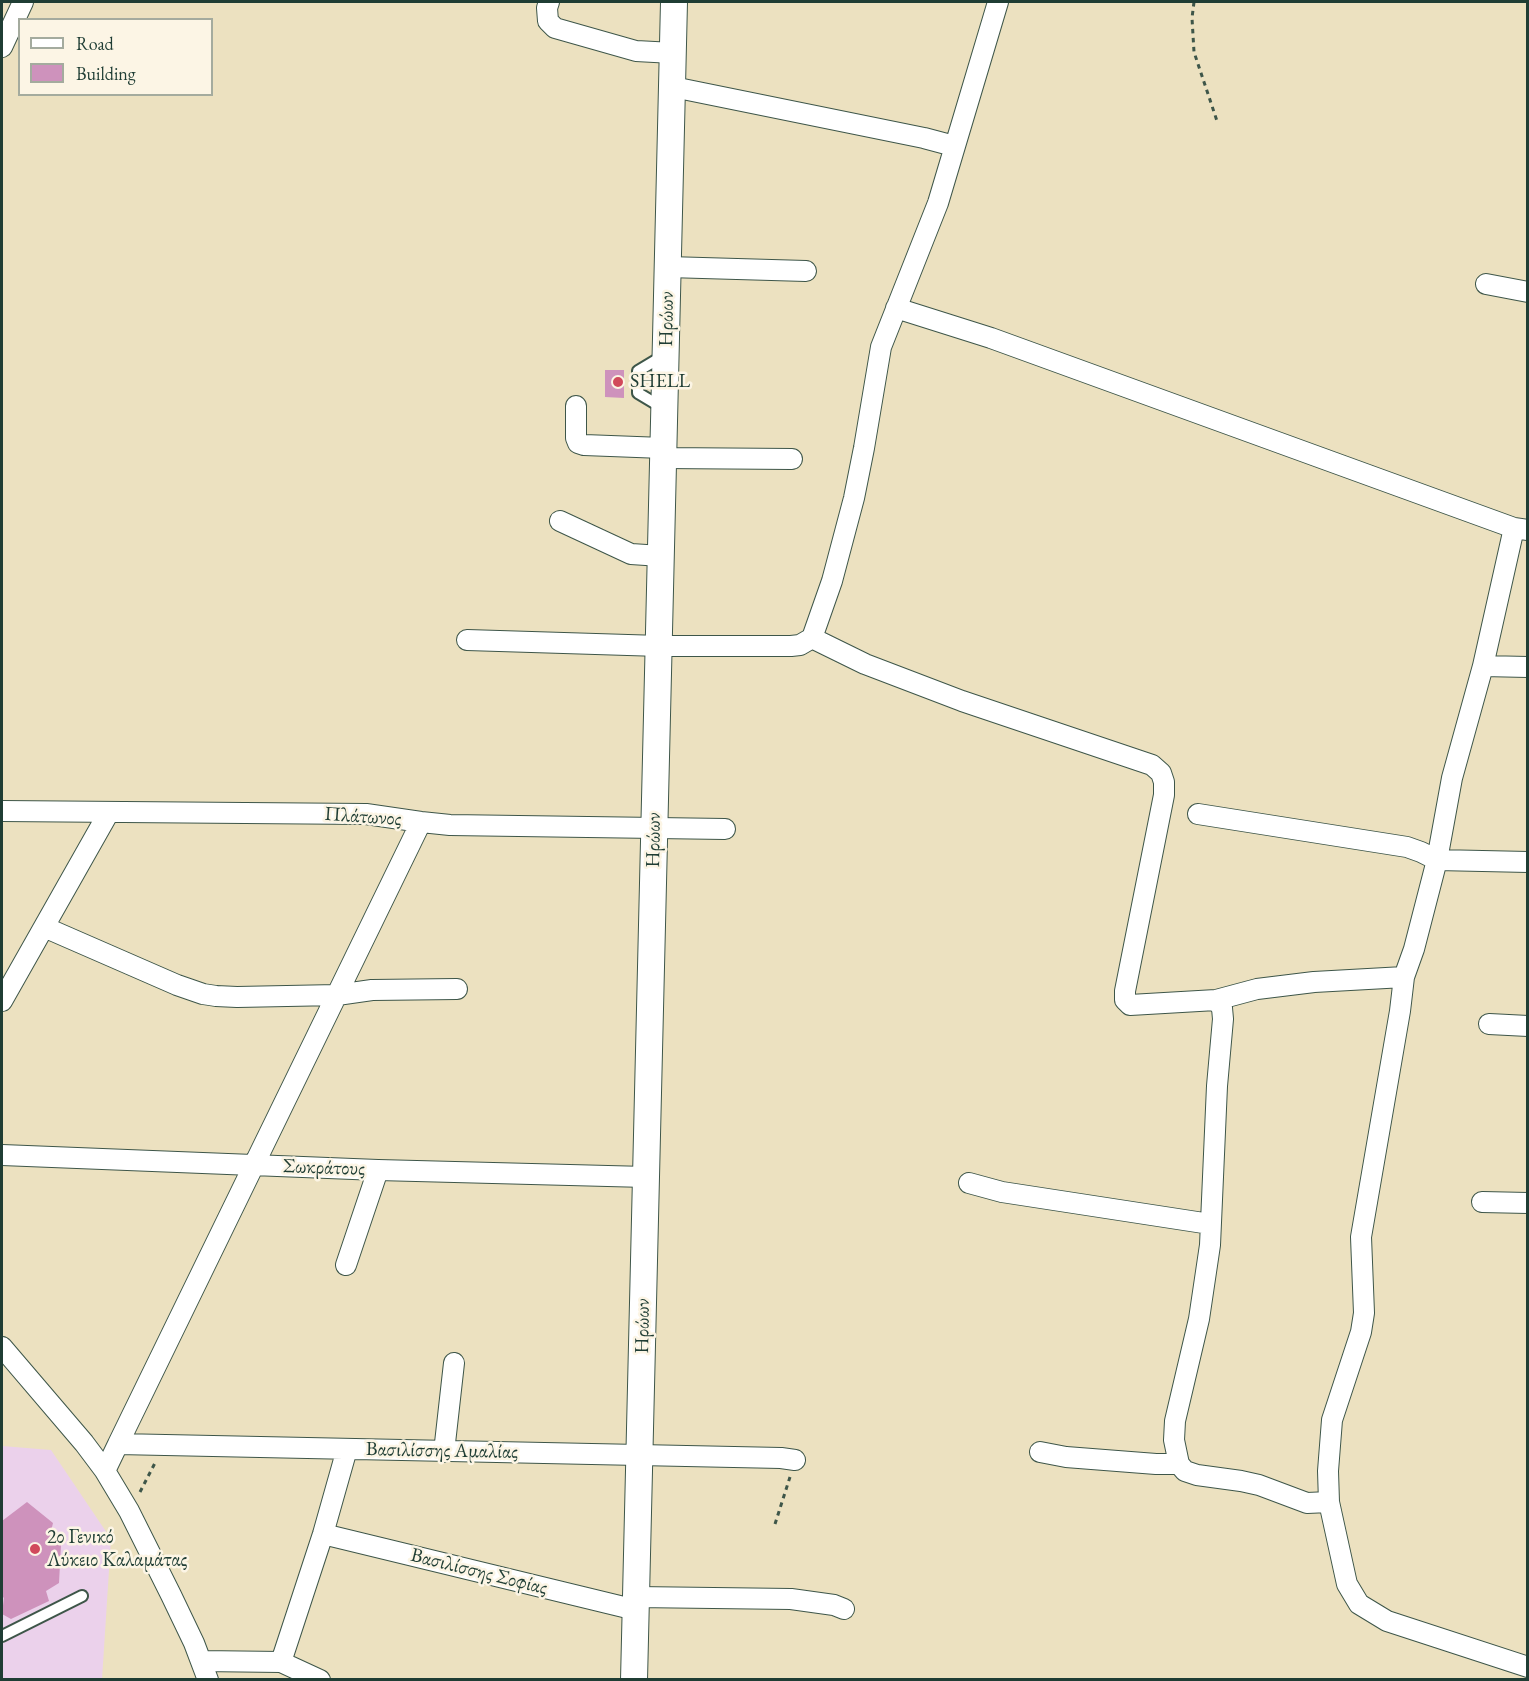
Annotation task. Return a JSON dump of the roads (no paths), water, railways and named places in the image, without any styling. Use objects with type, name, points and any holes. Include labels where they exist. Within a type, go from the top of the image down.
[{"type":"street","points":[[2,47],[23,2]]},
{"type":"street","points":[[549,2],[548,21],[555,28],[636,51],[673,53]]},
{"type":"street","name":"Ηρώων","points":[[634,1680],[674,2]]},
{"type":"street","points":[[467,640],[660,646],[791,646],[800,645],[812,639],[832,581],[846,529],[864,448],[880,347],[938,203],[998,2]]},
{"type":"street","points":[[673,87],[954,146]]},
{"type":"street","points":[[668,267],[806,271]]},
{"type":"street","points":[[1486,284],[1527,292]]},
{"type":"street","points":[[896,308],[991,338],[1521,529],[1452,778],[1437,860],[1414,949],[1404,977],[1361,1237],[1364,1313],[1332,1420],[1329,1502],[1347,1584],[1359,1604],[1387,1621],[1524,1671]]},
{"type":"street","points":[[576,406],[576,438],[578,443],[584,445],[663,453],[792,459]]},
{"type":"street","points":[[560,521],[631,554],[661,556]]},
{"type":"street","points":[[812,639],[865,664],[962,701],[1152,765],[1161,773],[1164,795],[1125,991],[1125,1000],[1130,1005],[1216,999],[1257,989],[1314,982],[1404,977]]},
{"type":"street","points":[[1483,666],[1527,667]]},
{"type":"street","name":"Πλάτωνος","points":[[2,811],[366,814],[450,825],[725,829]]},
{"type":"street","points":[[4,993],[109,812]]},
{"type":"street","points":[[1198,814],[1407,848],[1422,852],[1437,860],[1527,862]]},
{"type":"street","points":[[105,1471],[421,822]]},
{"type":"street","points":[[44,927],[177,985],[203,994],[237,997],[337,995],[372,990],[457,989]]},
{"type":"street","points":[[1216,999],[1222,1008],[1223,1019],[1217,1086],[1210,1245],[1199,1319],[1175,1422],[1174,1440],[1179,1464],[1185,1471],[1197,1475],[1259,1485],[1308,1503],[1329,1502]]},
{"type":"street","points":[[1488,1024],[1527,1026]]},
{"type":"street","name":"Σωκράτους","points":[[2,1155],[378,1170],[646,1177]]},
{"type":"street","points":[[346,1265],[378,1170]]},
{"type":"street","points":[[969,1183],[1002,1192],[1210,1224]]},
{"type":"street","points":[[1482,1202],[1527,1203]]},
{"type":"street","points":[[2,1347],[105,1471],[129,1511],[205,1670],[281,1662],[320,1680]]},
{"type":"street","points":[[444,1452],[454,1363]]},
{"type":"street","name":"Βασιλίσσης Αμαλίας","points":[[118,1444],[795,1460]]},
{"type":"street","points":[[281,1662],[323,1534],[346,1449]]},
{"type":"street","points":[[1040,1452],[1066,1457],[1145,1464],[1179,1464]]},
{"type":"street","name":"Βασιλίσσης Σοφίας","points":[[323,1534],[636,1604],[791,1599],[834,1605],[844,1609]]},
{"type":"lane","points":[[2,1636],[82,1596]]},
{"type":"place","name":"SHELL","points":[[618,382]]},
{"type":"place","name":"2ο Γενικό Λύκειο Καλαμάτας","points":[[35,1549]]}]
